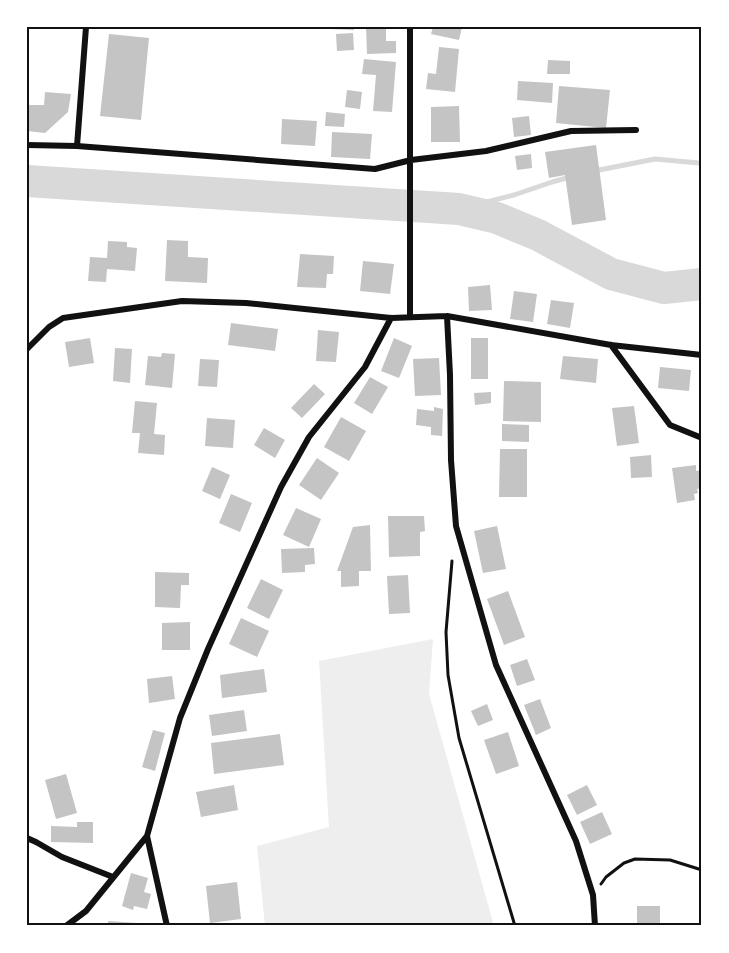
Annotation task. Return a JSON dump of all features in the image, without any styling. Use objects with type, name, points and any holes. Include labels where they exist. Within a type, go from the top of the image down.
[{"type":"street","points":[[77,146],[86,27]]},
{"type":"street","points":[[410,27],[411,317]]},
{"type":"street","points":[[27,145],[77,146],[375,169],[411,160],[486,151],[571,131],[636,130]]},
{"type":"street","points":[[27,349],[49,327],[63,318],[182,301],[246,303],[391,318],[447,316],[611,345],[702,355]]},
{"type":"street","points":[[447,316],[451,460],[456,526],[496,664],[576,841],[593,895],[595,926]]},
{"type":"street","points":[[66,926],[86,911],[147,836],[180,718],[208,649],[281,487],[309,437],[364,367],[391,318]]},
{"type":"street","points":[[611,345],[670,425],[702,438]]},
{"type":"street","points":[[147,836],[167,926]]},
{"type":"street","points":[[27,838],[62,857],[113,877]]},
{"type":"path","points":[[452,561],[446,632],[449,686],[459,738],[515,926]]},
{"type":"path","points":[[593,895],[606,877],[624,863],[634,859],[670,860],[702,870]]},
{"type":"shaded area","points":[[433,639],[429,694],[494,926],[265,926],[257,846],[329,827],[319,661]]},
{"type":"building","points":[[329,27],[354,27],[354,30],[329,29]]},
{"type":"building","points":[[366,27],[386,27],[386,41],[396,41],[396,53],[367,54]]},
{"type":"building","points":[[433,27],[462,27],[459,40],[431,34]]},
{"type":"building","points":[[353,33],[354,50],[337,51],[336,34]]},
{"type":"building","points":[[109,34],[149,38],[141,120],[100,116]]},
{"type":"building","points":[[439,47],[459,49],[455,92],[426,89],[428,73],[436,74]]},
{"type":"building","points":[[364,59],[396,62],[392,112],[373,111],[376,75],[362,74]]},
{"type":"building","points":[[548,60],[570,61],[570,74],[547,74]]},
{"type":"building","points":[[518,81],[553,83],[552,103],[517,100]]},
{"type":"building","points":[[559,86],[610,90],[606,128],[556,123]]},
{"type":"building","points":[[347,90],[362,92],[360,109],[345,107]]},
{"type":"building","points":[[45,92],[71,94],[68,112],[45,133],[27,131],[29,105],[44,105]]},
{"type":"building","points":[[459,106],[460,142],[431,142],[431,107]]},
{"type":"building","points":[[326,112],[345,114],[344,127],[325,126]]},
{"type":"building","points":[[529,116],[531,135],[514,137],[512,118]]},
{"type":"building","points":[[282,119],[317,121],[315,146],[281,144]]},
{"type":"building","points":[[332,132],[372,134],[370,159],[331,157]]},
{"type":"building","points":[[596,145],[606,220],[572,225],[565,175],[549,178],[545,152]]},
{"type":"building","points":[[531,154],[532,168],[517,170],[515,156]]},
{"type":"building","points":[[167,240],[188,241],[188,257],[208,258],[207,283],[165,281]]},
{"type":"building","points":[[108,241],[127,242],[127,247],[137,248],[135,271],[107,269],[106,282],[88,281],[90,257],[107,258]]},
{"type":"building","points":[[300,254],[334,256],[333,274],[327,274],[326,288],[297,287]]},
{"type":"building","points":[[363,261],[394,264],[390,294],[360,291]]},
{"type":"building","points":[[490,285],[492,310],[469,311],[468,287]]},
{"type":"building","points":[[514,291],[537,294],[533,322],[510,319]]},
{"type":"building","points":[[551,300],[574,303],[570,328],[547,324]]},
{"type":"building","points":[[231,323],[278,329],[275,351],[228,345]]},
{"type":"building","points":[[318,330],[339,332],[336,362],[316,361]]},
{"type":"building","points":[[90,338],[94,363],[69,367],[65,342]]},
{"type":"building","points":[[394,338],[412,346],[399,378],[381,371]]},
{"type":"building","points":[[471,338],[488,338],[488,379],[471,379]]},
{"type":"building","points":[[115,348],[132,349],[130,383],[113,381]]},
{"type":"building","points":[[162,353],[175,354],[172,388],[145,385],[148,356],[161,357]]},
{"type":"building","points":[[563,356],[598,359],[596,383],[560,379]]},
{"type":"building","points":[[439,358],[441,395],[415,396],[413,359]]},
{"type":"building","points":[[200,359],[219,360],[217,387],[198,386]]},
{"type":"building","points":[[660,367],[691,370],[689,391],[658,388]]},
{"type":"building","points":[[370,377],[388,387],[372,414],[354,403]]},
{"type":"building","points":[[504,381],[541,382],[541,422],[503,421]]},
{"type":"building","points":[[314,384],[325,394],[302,418],[291,408]]},
{"type":"building","points":[[491,392],[491,403],[475,405],[474,393]]},
{"type":"building","points":[[135,401],[157,403],[154,434],[165,435],[164,455],[138,453],[140,433],[132,433]]},
{"type":"building","points":[[634,406],[639,443],[617,446],[612,408]]},
{"type":"building","points":[[434,407],[443,409],[442,436],[431,435],[431,427],[416,425],[417,409],[434,411]]},
{"type":"building","points":[[341,417],[366,431],[349,461],[324,447]]},
{"type":"building","points":[[207,418],[235,420],[233,448],[205,446]]},
{"type":"building","points":[[502,424],[529,425],[529,442],[502,441]]},
{"type":"building","points":[[264,428],[285,440],[275,458],[254,445]]},
{"type":"building","points":[[500,449],[527,449],[527,497],[499,497]]},
{"type":"building","points":[[651,455],[652,477],[631,478],[630,457]]},
{"type":"building","points":[[317,458],[339,473],[321,500],[299,485]]},
{"type":"building","points":[[696,465],[696,471],[702,470],[702,488],[697,489],[698,493],[694,494],[695,500],[677,503],[672,468]]},
{"type":"building","points":[[212,467],[230,475],[220,499],[202,491]]},
{"type":"building","points":[[231,494],[252,503],[240,532],[219,523]]},
{"type":"building","points":[[296,508],[321,519],[309,547],[283,535]]},
{"type":"building","points":[[388,516],[424,516],[425,531],[420,532],[420,556],[389,557]]},
{"type":"building","points":[[370,525],[371,571],[359,571],[359,586],[341,587],[341,571],[337,571],[353,527]]},
{"type":"building","points":[[497,526],[506,569],[483,573],[474,531]]},
{"type":"building","points":[[314,548],[315,564],[305,565],[305,572],[282,573],[281,549]]},
{"type":"building","points":[[155,572],[189,573],[189,585],[181,585],[180,608],[155,607]]},
{"type":"building","points":[[408,575],[410,613],[389,614],[387,576]]},
{"type":"building","points":[[261,579],[283,590],[269,619],[247,608]]},
{"type":"building","points":[[508,591],[525,637],[504,645],[487,599]]},
{"type":"building","points":[[241,618],[269,631],[257,657],[229,644]]},
{"type":"building","points":[[190,622],[190,650],[162,650],[162,623]]},
{"type":"building","points":[[527,659],[535,680],[517,686],[510,665]]},
{"type":"building","points":[[264,669],[267,692],[222,698],[220,675]]},
{"type":"building","points":[[172,676],[175,699],[149,703],[147,679]]},
{"type":"building","points":[[540,699],[551,728],[536,735],[524,705]]},
{"type":"building","points":[[487,704],[493,720],[478,726],[471,711]]},
{"type":"building","points":[[244,710],[247,731],[212,736],[209,715]]},
{"type":"building","points":[[153,730],[165,733],[155,771],[142,767]]},
{"type":"building","points":[[508,732],[519,766],[496,774],[484,740]]},
{"type":"building","points":[[280,734],[284,765],[214,774],[211,743]]},
{"type":"building","points":[[66,774],[77,813],[56,819],[45,780]]},
{"type":"building","points":[[234,785],[238,810],[201,817],[196,792]]},
{"type":"building","points":[[587,785],[597,805],[577,815],[567,795]]},
{"type":"building","points":[[602,812],[612,834],[590,844],[580,822]]},
{"type":"building","points":[[77,822],[93,822],[93,843],[51,842],[51,826],[77,827]]},
{"type":"building","points":[[131,873],[148,878],[144,892],[151,894],[147,909],[134,906],[133,910],[122,906]]},
{"type":"building","points":[[237,882],[241,919],[210,923],[206,886]]},
{"type":"building","points":[[637,906],[660,906],[660,926],[637,926]]},
{"type":"building","points":[[108,921],[137,923],[136,926],[108,926]]},
{"type":"waterway","points":[[594,171],[655,159],[702,164]]},
{"type":"waterway","points":[[459,209],[570,177]]},
{"type":"waterway","points":[[27,181],[459,209],[497,218],[538,235],[611,274],[664,288],[702,284]]}]
